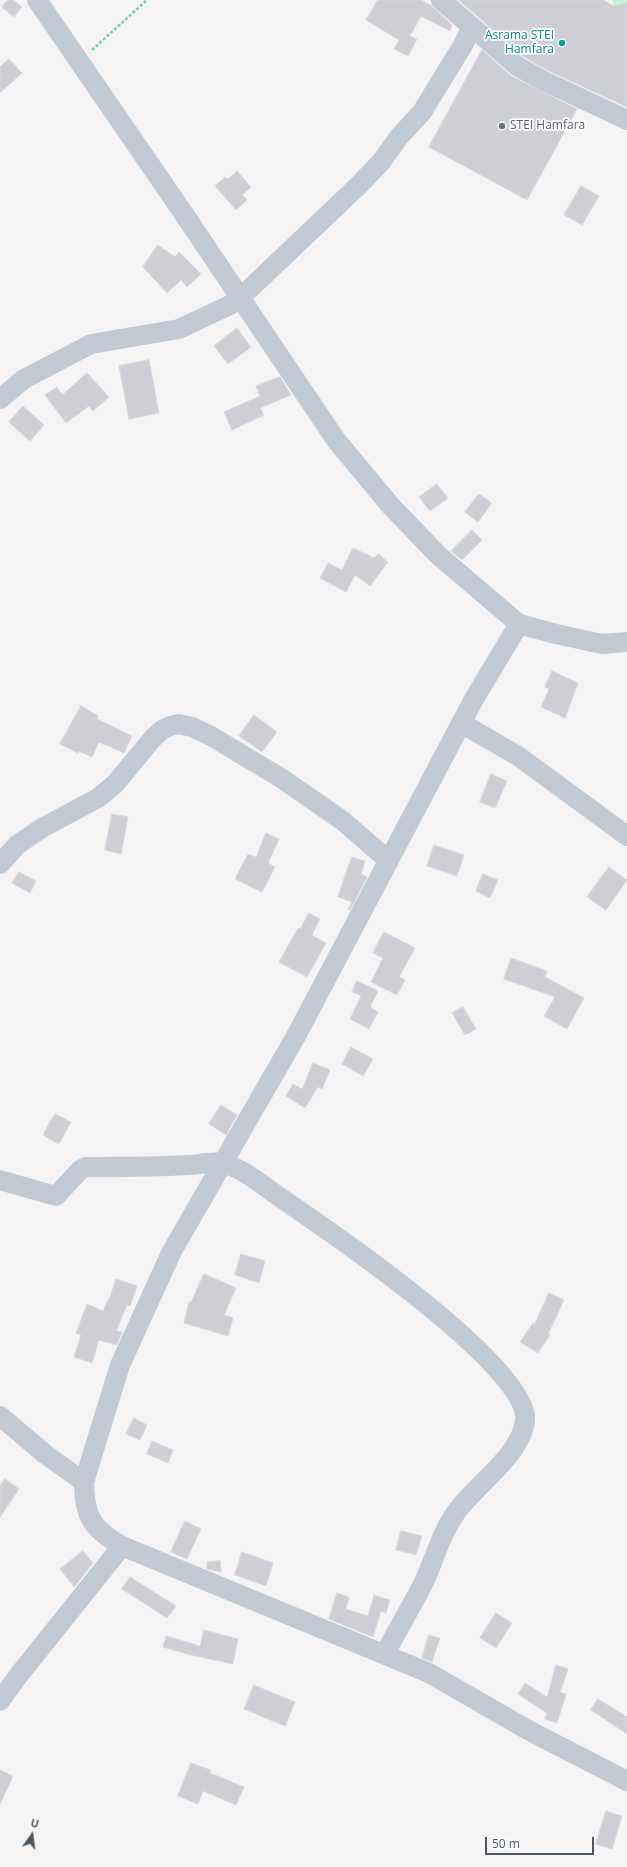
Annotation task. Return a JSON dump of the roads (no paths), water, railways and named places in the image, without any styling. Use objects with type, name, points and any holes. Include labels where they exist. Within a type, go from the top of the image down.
[{"type":"street","points":[[37,0],[80,61],[336,440],[390,505],[438,555],[519,624],[602,644],[627,642]]},
{"type":"street","points":[[441,0],[517,66],[544,81],[627,120]]},
{"type":"street","points":[[0,399],[24,379],[91,344],[179,329],[230,305],[240,298],[359,185],[381,162],[399,137],[422,112],[464,45],[472,27]]},
{"type":"street","points":[[519,624],[461,723],[296,1036],[224,1163],[188,1220],[172,1251],[120,1365],[84,1482],[84,1500],[91,1520],[104,1536],[122,1546],[429,1673],[528,1730],[627,1781]]},
{"type":"street","points":[[461,723],[518,756],[627,836]]},
{"type":"street","points":[[0,864],[18,845],[42,828],[98,798],[115,784],[153,738],[162,730],[179,724],[192,727],[211,736],[280,778],[343,821],[389,861]]},
{"type":"street","points":[[0,1180],[56,1196],[80,1170],[86,1167],[224,1163],[251,1177],[345,1241],[402,1284],[440,1316],[499,1371],[518,1394],[526,1420],[514,1450],[469,1495],[443,1533],[423,1584],[385,1654]]},
{"type":"street","points":[[0,1416],[45,1454],[84,1482]]},
{"type":"street","points":[[0,1701],[18,1676],[122,1546]]},
{"type":"place","name":"Asrama STEI Hamfara","points":[[562,43]]},
{"type":"place","name":"STEI Hamfara","points":[[502,126]]}]
